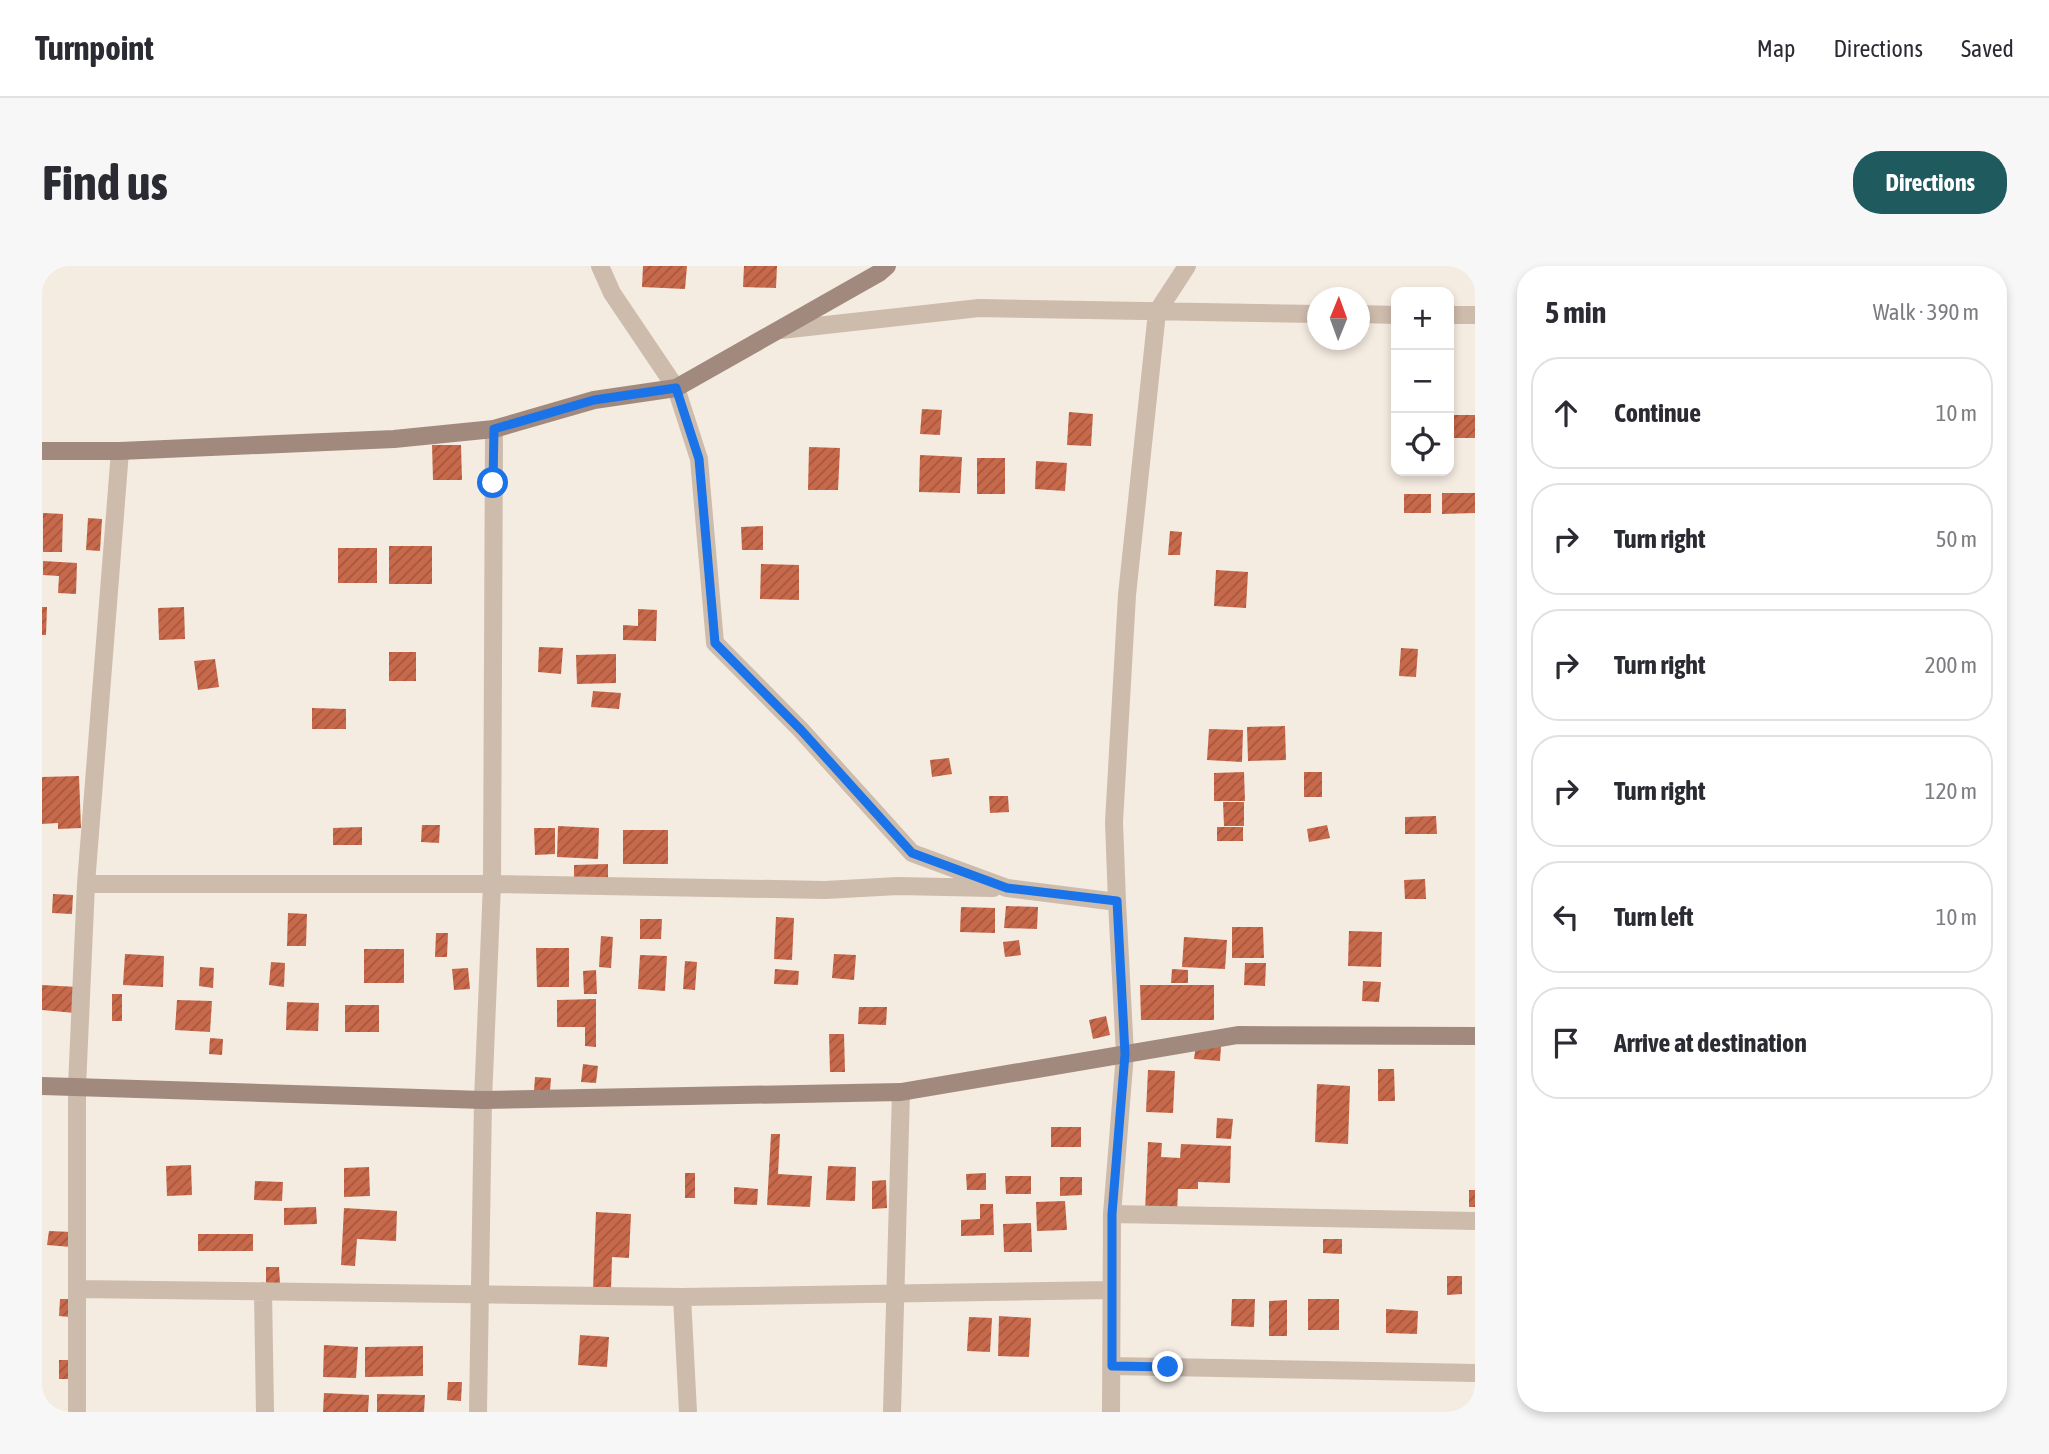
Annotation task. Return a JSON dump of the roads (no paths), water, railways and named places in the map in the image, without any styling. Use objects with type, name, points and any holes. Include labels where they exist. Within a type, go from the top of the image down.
[{"type":"street","points":[[600,266],[612,293],[676,388],[699,459],[715,643],[801,730],[912,853],[1007,888]]},
{"type":"street","points":[[42,452],[394,439],[494,429],[594,400],[676,388],[880,274],[887,266]]},
{"type":"street","points":[[1111,1412],[1112,1214],[1125,1054],[1114,822],[1127,595],[1157,312],[1187,266]]},
{"type":"street","points":[[781,330],[979,308],[1307,314]]},
{"type":"street","points":[[1370,314],[1391,315]]},
{"type":"street","points":[[1454,315],[1475,315]]},
{"type":"street","points":[[478,1412],[483,1100],[492,884],[494,429]]},
{"type":"street","points":[[77,1412],[77,1087],[86,884],[120,451]]},
{"type":"street","points":[[86,884],[492,884],[825,890],[898,886],[1007,888],[1117,901]]},
{"type":"street","points":[[42,1086],[483,1100],[901,1092],[1238,1035],[1475,1036]]},
{"type":"street","points":[[891,1412],[901,1092]]},
{"type":"street","points":[[1112,1214],[1475,1222]]},
{"type":"street","points":[[77,1289],[682,1297],[1111,1290]]},
{"type":"street","points":[[263,1291],[265,1412]]},
{"type":"street","points":[[682,1297],[688,1412]]},
{"type":"street","points":[[1112,1366],[1475,1373]]}]
